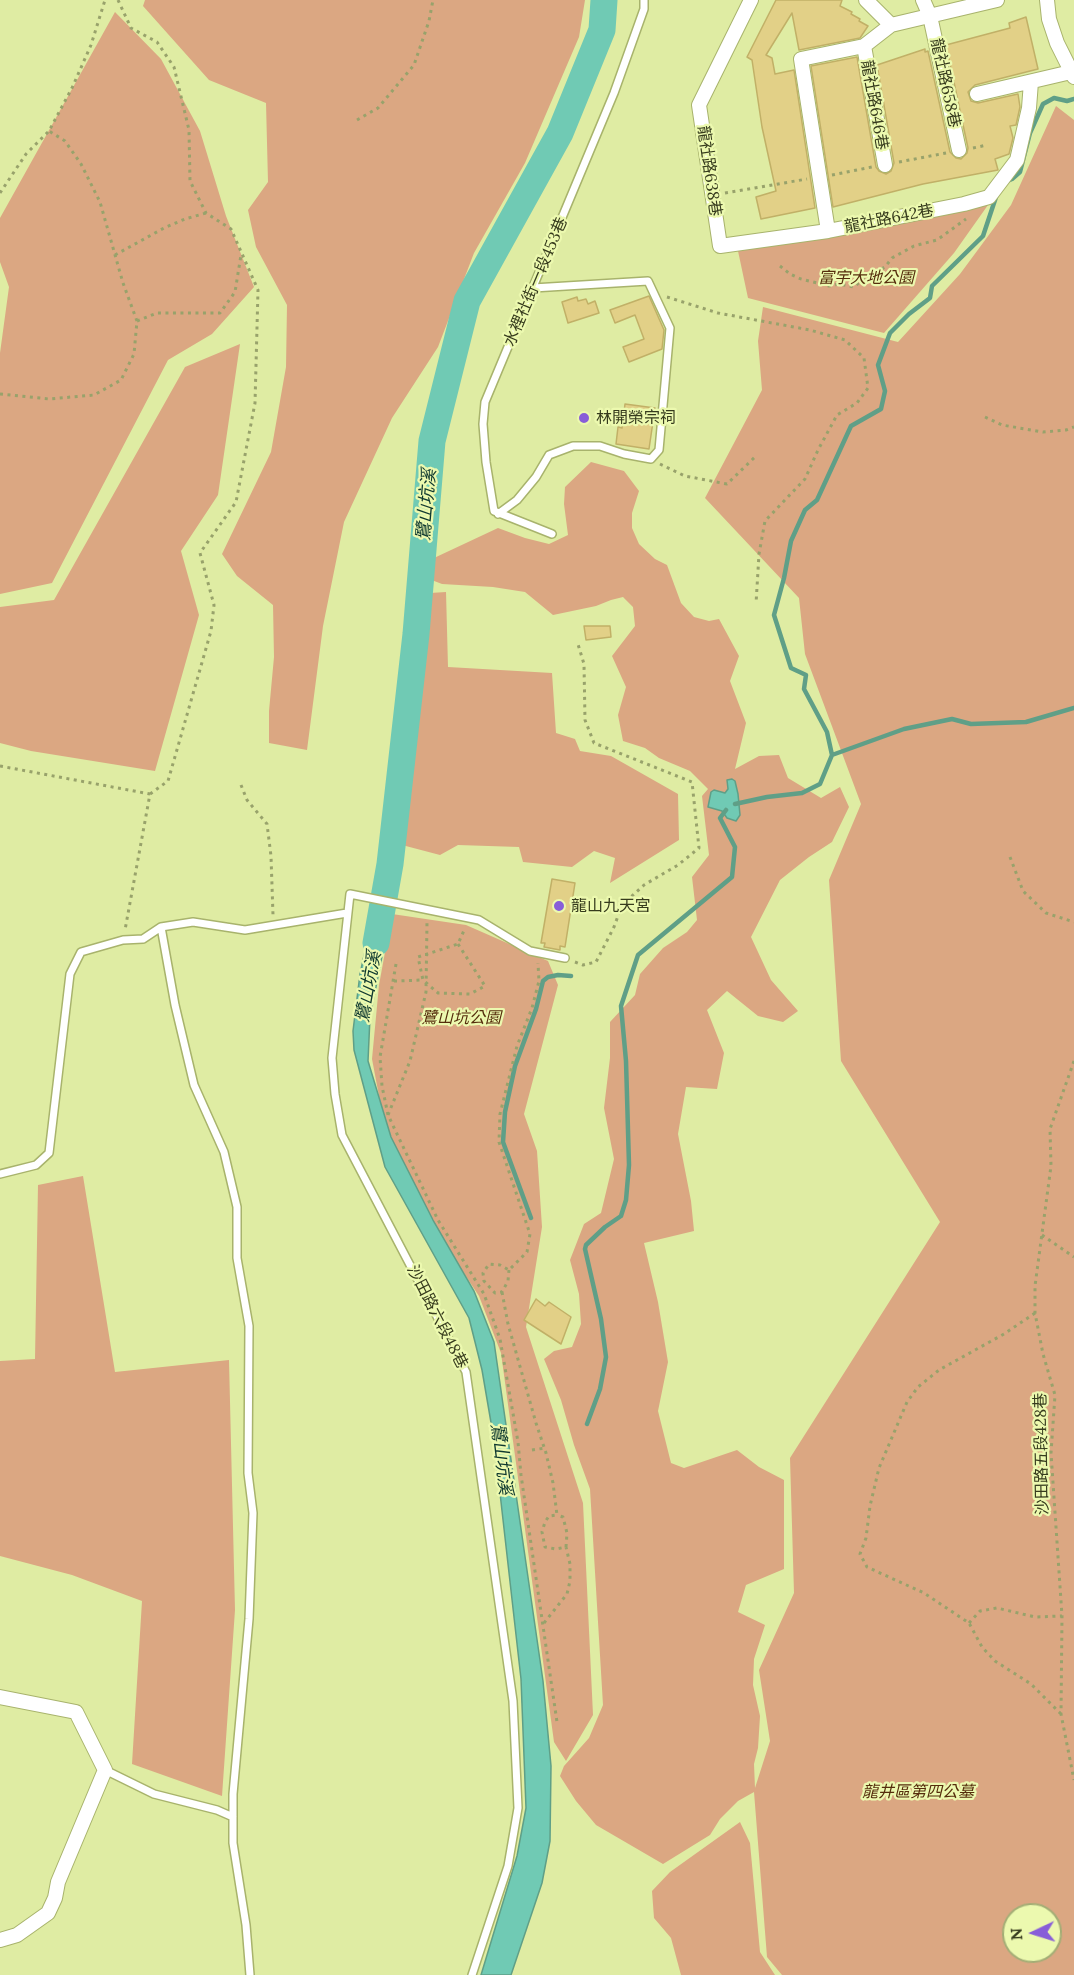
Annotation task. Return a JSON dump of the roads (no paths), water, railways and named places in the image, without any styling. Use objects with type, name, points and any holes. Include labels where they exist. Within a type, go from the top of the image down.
[{"type":"street","name":"龍社路638巷","points":[[751,0],[699,105],[720,246],[828,231]]},
{"type":"street","points":[[867,0],[891,25]]},
{"type":"street","name":"龍社路658巷","points":[[923,0],[930,16],[959,150]]},
{"type":"street","points":[[864,46],[891,25],[997,0]]},
{"type":"street","points":[[977,94],[1072,74],[1057,43],[1049,18],[1047,0]]},
{"type":"street","name":"龍社路646巷","points":[[864,46],[885,165]]},
{"type":"street","name":"龍社路642巷","points":[[864,46],[801,58],[828,231],[989,196],[1017,159],[1029,108],[1031,82]]},
{"type":"street","points":[[0,1697],[76,1712],[105,1770],[58,1882],[55,1898],[48,1913],[17,1935],[0,1940]]},
{"type":"lane","name":"水裡社街一段453巷","points":[[498,514],[494,511],[486,462],[483,424],[485,402],[614,93],[644,9],[644,0]]},
{"type":"lane","points":[[498,514],[517,500],[536,477],[549,455],[573,446],[600,446],[624,454],[651,459],[659,450],[670,328],[648,281],[533,288]]},
{"type":"lane","points":[[498,514],[552,534]]},
{"type":"lane","name":"沙田路六段48巷","points":[[471,1975],[508,1866],[518,1808],[513,1701],[466,1371],[342,1135],[332,1058],[350,894],[479,920],[530,951],[565,958]]},
{"type":"lane","points":[[0,1174],[36,1165],[50,1153],[70,974],[81,952],[123,940],[142,939],[161,927],[193,922],[245,930],[347,913]]},
{"type":"lane","points":[[161,927],[175,1005],[194,1085],[224,1152],[237,1207],[237,1258],[249,1326],[248,1473],[253,1513],[249,1619],[242,1687],[233,1843],[246,1925],[250,1975]]},
{"type":"lane","points":[[105,1770],[154,1794],[233,1816]]},
{"type":"water","points":[[727,780],[735,781],[738,794],[740,815],[736,821],[727,818],[722,811],[708,807],[711,792],[714,790],[725,793],[728,789]]},
{"type":"water","points":[[383,906],[383,951],[370,1017],[368,1061],[391,1137],[433,1220],[474,1291],[494,1342],[543,1681],[551,1766],[550,1841],[542,1883],[511,1975],[481,1975],[517,1856],[526,1808],[521,1679],[494,1440],[482,1370],[469,1318],[385,1167],[354,1050],[353,1031],[360,974],[371,924]]},
{"type":"waterway","name":"鷺山坑溪","points":[[376,943],[390,864],[416,634],[432,441],[467,301],[560,133],[602,30],[604,0]]},
{"type":"waterway","points":[[1005,182],[1020,172],[1030,133],[1043,104],[1054,98],[1067,101],[1074,99]]},
{"type":"waterway","points":[[735,804],[802,793],[820,784],[832,755],[827,732],[804,689],[806,675],[791,668],[774,615],[791,541],[805,510],[817,500],[851,426],[881,409],[885,391],[878,365],[890,333],[930,298],[932,286],[983,236],[996,197]]},
{"type":"waterway","points":[[832,755],[904,729],[952,719],[971,724],[1026,722],[1074,708]]},
{"type":"waterway","points":[[587,1424],[600,1389],[606,1357],[601,1319],[585,1249],[586,1245],[605,1227],[621,1216],[626,1200],[629,1165],[626,1061],[621,1006],[638,955],[732,877],[735,847],[720,818],[726,810]]},
{"type":"waterway","points":[[531,1218],[503,1142],[505,1112],[515,1066],[536,1009],[543,981],[548,977],[558,975],[571,976]]},
{"type":"place","name":"林開榮宗祠","points":[[584,418]]},
{"type":"place","name":"龍山九天宮","points":[[559,906]]},
{"type":"park label","name":"富宇大地公園","points":[[866,278]]},
{"type":"park label","name":"鷺山坑公園","points":[[461,1018]]},
{"type":"park label","name":"龍井區第四公墓","points":[[918,1792]]}]
